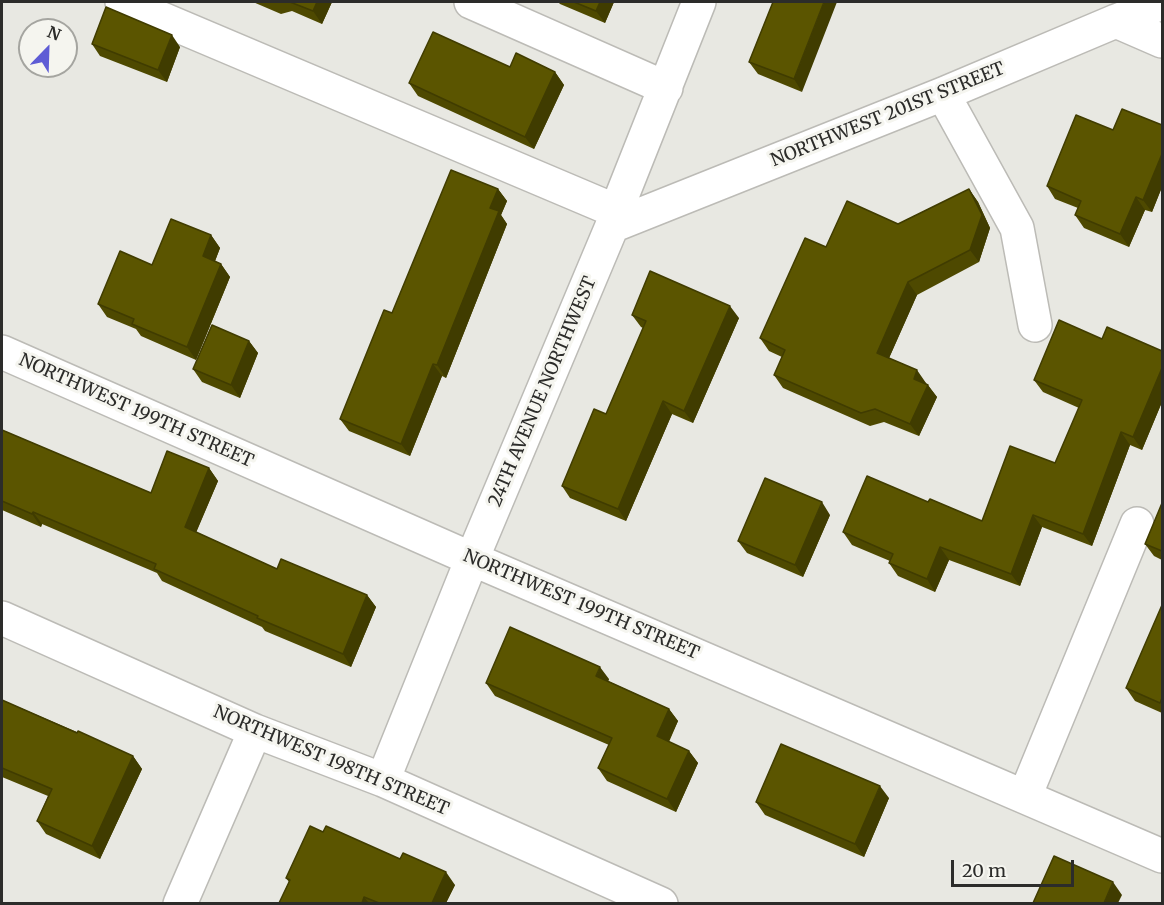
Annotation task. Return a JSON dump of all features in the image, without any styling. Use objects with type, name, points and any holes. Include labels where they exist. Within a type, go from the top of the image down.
[{"type":"street","points":[[122,2],[614,218]]},
{"type":"street","points":[[471,2],[666,88]]},
{"type":"street","name":"24TH AVENUE NORTHWEST","points":[[382,780],[614,218],[699,2]]},
{"type":"street","name":"NORTHWEST 201ST STREET","points":[[614,218],[943,94],[1162,3]]},
{"type":"street","points":[[1116,21],[1162,41]]},
{"type":"street","points":[[943,94],[1017,228],[1035,325]]},
{"type":"street","name":"NORTHWEST 199TH STREET","points":[[2,352],[472,559],[1162,856]]},
{"type":"street","points":[[1025,796],[1137,524]]},
{"type":"street","name":"NORTHWEST 198TH STREET","points":[[2,618],[255,731],[382,780],[662,903]]},
{"type":"street","points":[[180,903],[255,731]]},
{"type":"building","points":[[290,2],[317,2],[313,11]]},
{"type":"building","points":[[574,2],[600,2],[596,11]]},
{"type":"building","points":[[773,2],[824,2],[794,79],[749,62]]},
{"type":"building","points":[[106,7],[172,35],[158,70],[92,44]]},
{"type":"building","points":[[433,32],[510,67],[516,53],[555,72],[525,137],[409,83]]},
{"type":"building","points":[[1122,109],[1162,125],[1162,154],[1143,200],[1136,197],[1120,234],[1075,215],[1081,201],[1047,186],[1076,115],[1113,130]]},
{"type":"building","points":[[451,170],[498,189],[490,208],[499,211],[437,365],[433,364],[401,444],[340,419],[384,310],[392,313]]},
{"type":"building","points":[[969,189],[982,215],[970,250],[908,282],[877,353],[917,370],[914,379],[928,385],[910,424],[875,409],[861,413],[774,375],[785,350],[760,338],[805,238],[826,247],[847,201],[898,224]]},
{"type":"building","points":[[171,219],[211,235],[203,256],[221,264],[187,347],[132,324],[134,319],[98,304],[120,251],[152,265]]},
{"type":"building","points":[[650,271],[730,306],[684,411],[663,401],[618,509],[562,486],[594,409],[606,414],[646,321],[632,315]]},
{"type":"building","points":[[1059,320],[1102,339],[1107,327],[1162,351],[1162,368],[1133,437],[1121,432],[1083,534],[1033,515],[1011,574],[940,547],[927,579],[889,563],[893,554],[843,532],[867,476],[928,502],[930,499],[982,521],[1010,446],[1055,463],[1082,400],[1034,380]]},
{"type":"building","points":[[212,325],[249,341],[231,385],[193,369]]},
{"type":"building","points":[[2,430],[151,493],[167,451],[209,468],[185,527],[277,569],[281,559],[367,595],[343,654],[257,618],[258,616],[154,569],[156,564],[2,501]]},
{"type":"building","points":[[765,478],[822,502],[795,565],[738,541]]},
{"type":"building","points":[[1162,503],[1162,551],[1145,544]]},
{"type":"building","points":[[1162,605],[1162,698],[1160,703],[1126,688]]},
{"type":"building","points":[[510,627],[600,667],[596,676],[669,709],[657,736],[689,751],[667,799],[598,768],[612,738],[486,683]]},
{"type":"building","points":[[2,700],[133,756],[92,846],[37,821],[52,789],[2,768]]},
{"type":"building","points":[[781,744],[880,786],[855,844],[756,802]]},
{"type":"building","points":[[310,826],[323,832],[326,826],[400,859],[403,853],[446,872],[432,903],[379,903],[364,897],[362,903],[279,903],[290,880],[286,878]]},
{"type":"building","points":[[1054,856],[1113,882],[1104,903],[1033,903]]}]
